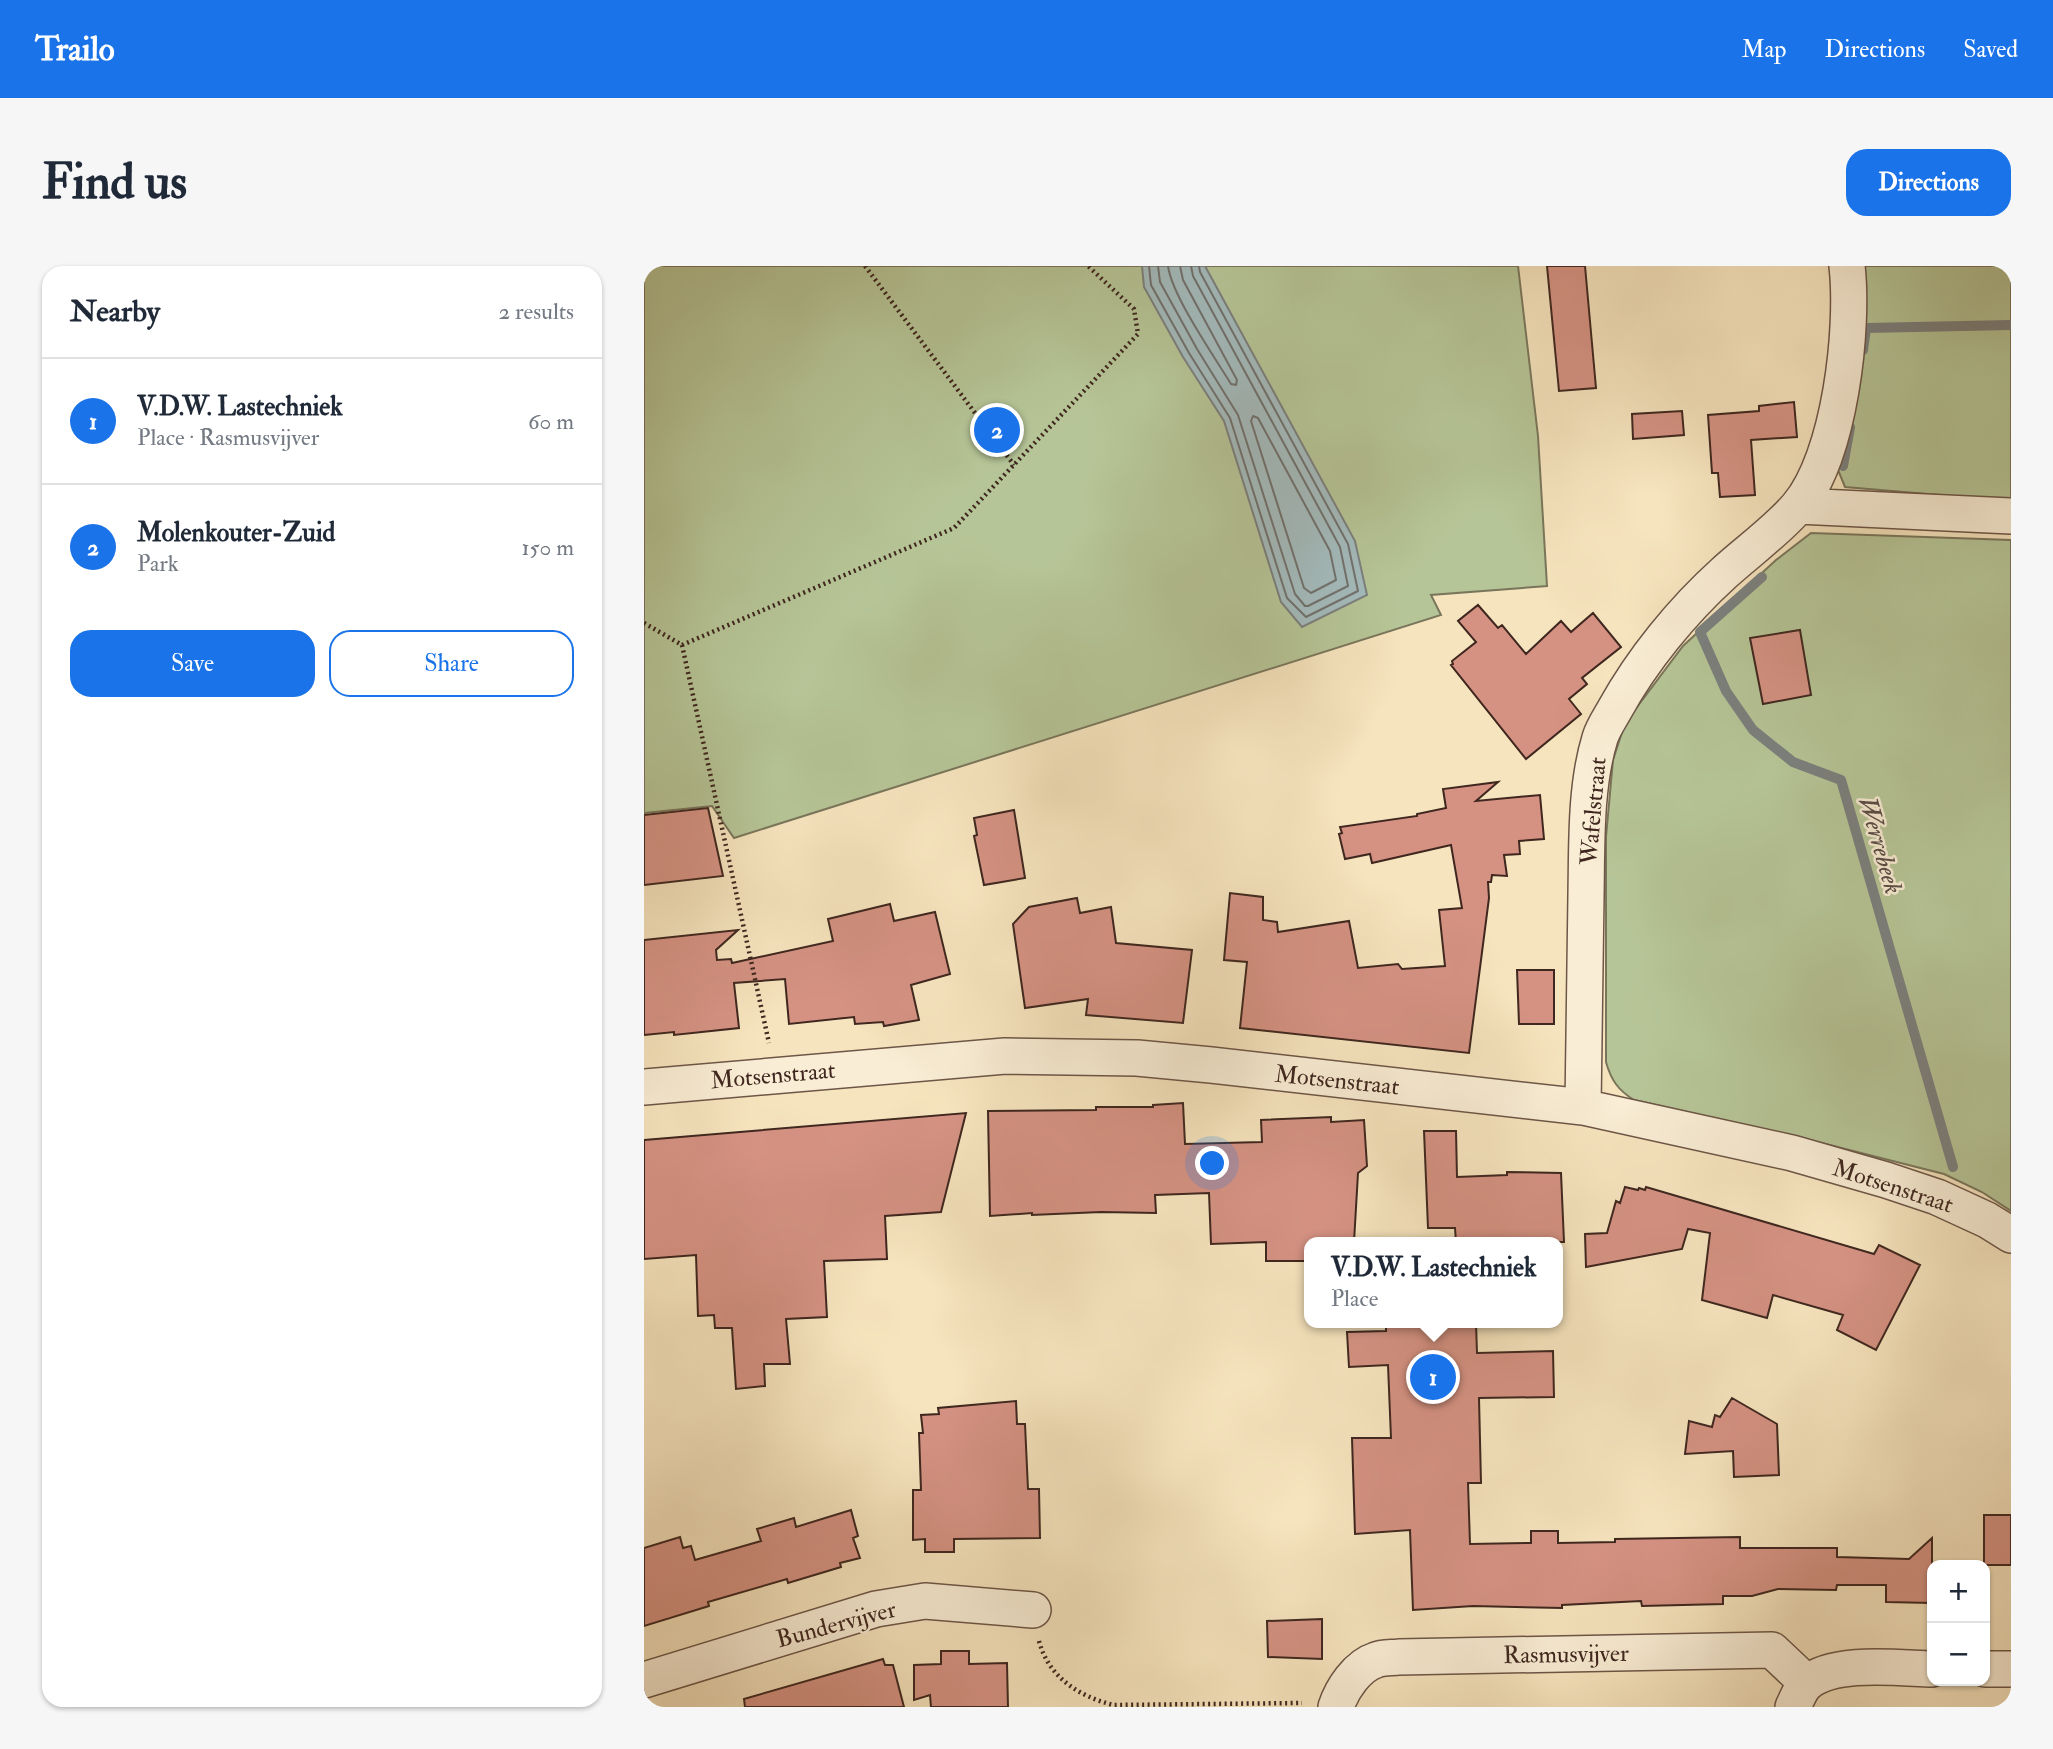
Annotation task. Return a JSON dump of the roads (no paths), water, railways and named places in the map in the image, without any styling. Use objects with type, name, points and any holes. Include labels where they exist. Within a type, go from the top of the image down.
[{"type":"street","name":"Wafelstraat","points":[[1583,1107],[1587,845],[1591,779],[1601,736],[1619,701],[1676,623],[1720,576],[1798,506],[1814,482],[1825,455],[1839,399],[1850,296],[1847,266]]},
{"type":"street","points":[[1798,506],[2011,516]]},
{"type":"street","name":"Motsenstraat","points":[[644,1087],[1005,1056],[1097,1056],[1186,1063],[1583,1107],[1792,1153],[1886,1180],[1937,1197],[1987,1220],[2011,1235]]},
{"type":"street","name":"Bundervijver","points":[[644,1681],[876,1609],[925,1601],[1032,1610]]},
{"type":"street","name":"Rasmusvijver","points":[[1337,1705],[1346,1686],[1358,1672],[1375,1660],[1399,1657],[1772,1650],[1800,1695]]},
{"type":"street","points":[[1800,1695],[1825,1672],[1853,1668],[1927,1669]]},
{"type":"street","points":[[1990,1669],[2011,1669]]},
{"type":"water","points":[[1142,266],[1205,266],[1355,541],[1367,595],[1302,627],[1281,602],[1224,421],[1183,357],[1144,287]]},
{"type":"waterway","name":"Werrebeek","points":[[1863,350],[1866,328],[2011,325]]},
{"type":"waterway","name":"Werrebeek","points":[[1843,466],[1850,427]]},
{"type":"waterway","name":"Werrebeek","points":[[1762,577],[1700,632],[1726,691],[1753,730],[1793,762],[1841,780],[1953,1167]]},
{"type":"place","name":"Molenkouter-Zuid","points":[[997,430]]},
{"type":"place","name":"V.D.W. Lastechniek","points":[[1433,1377]]}]
